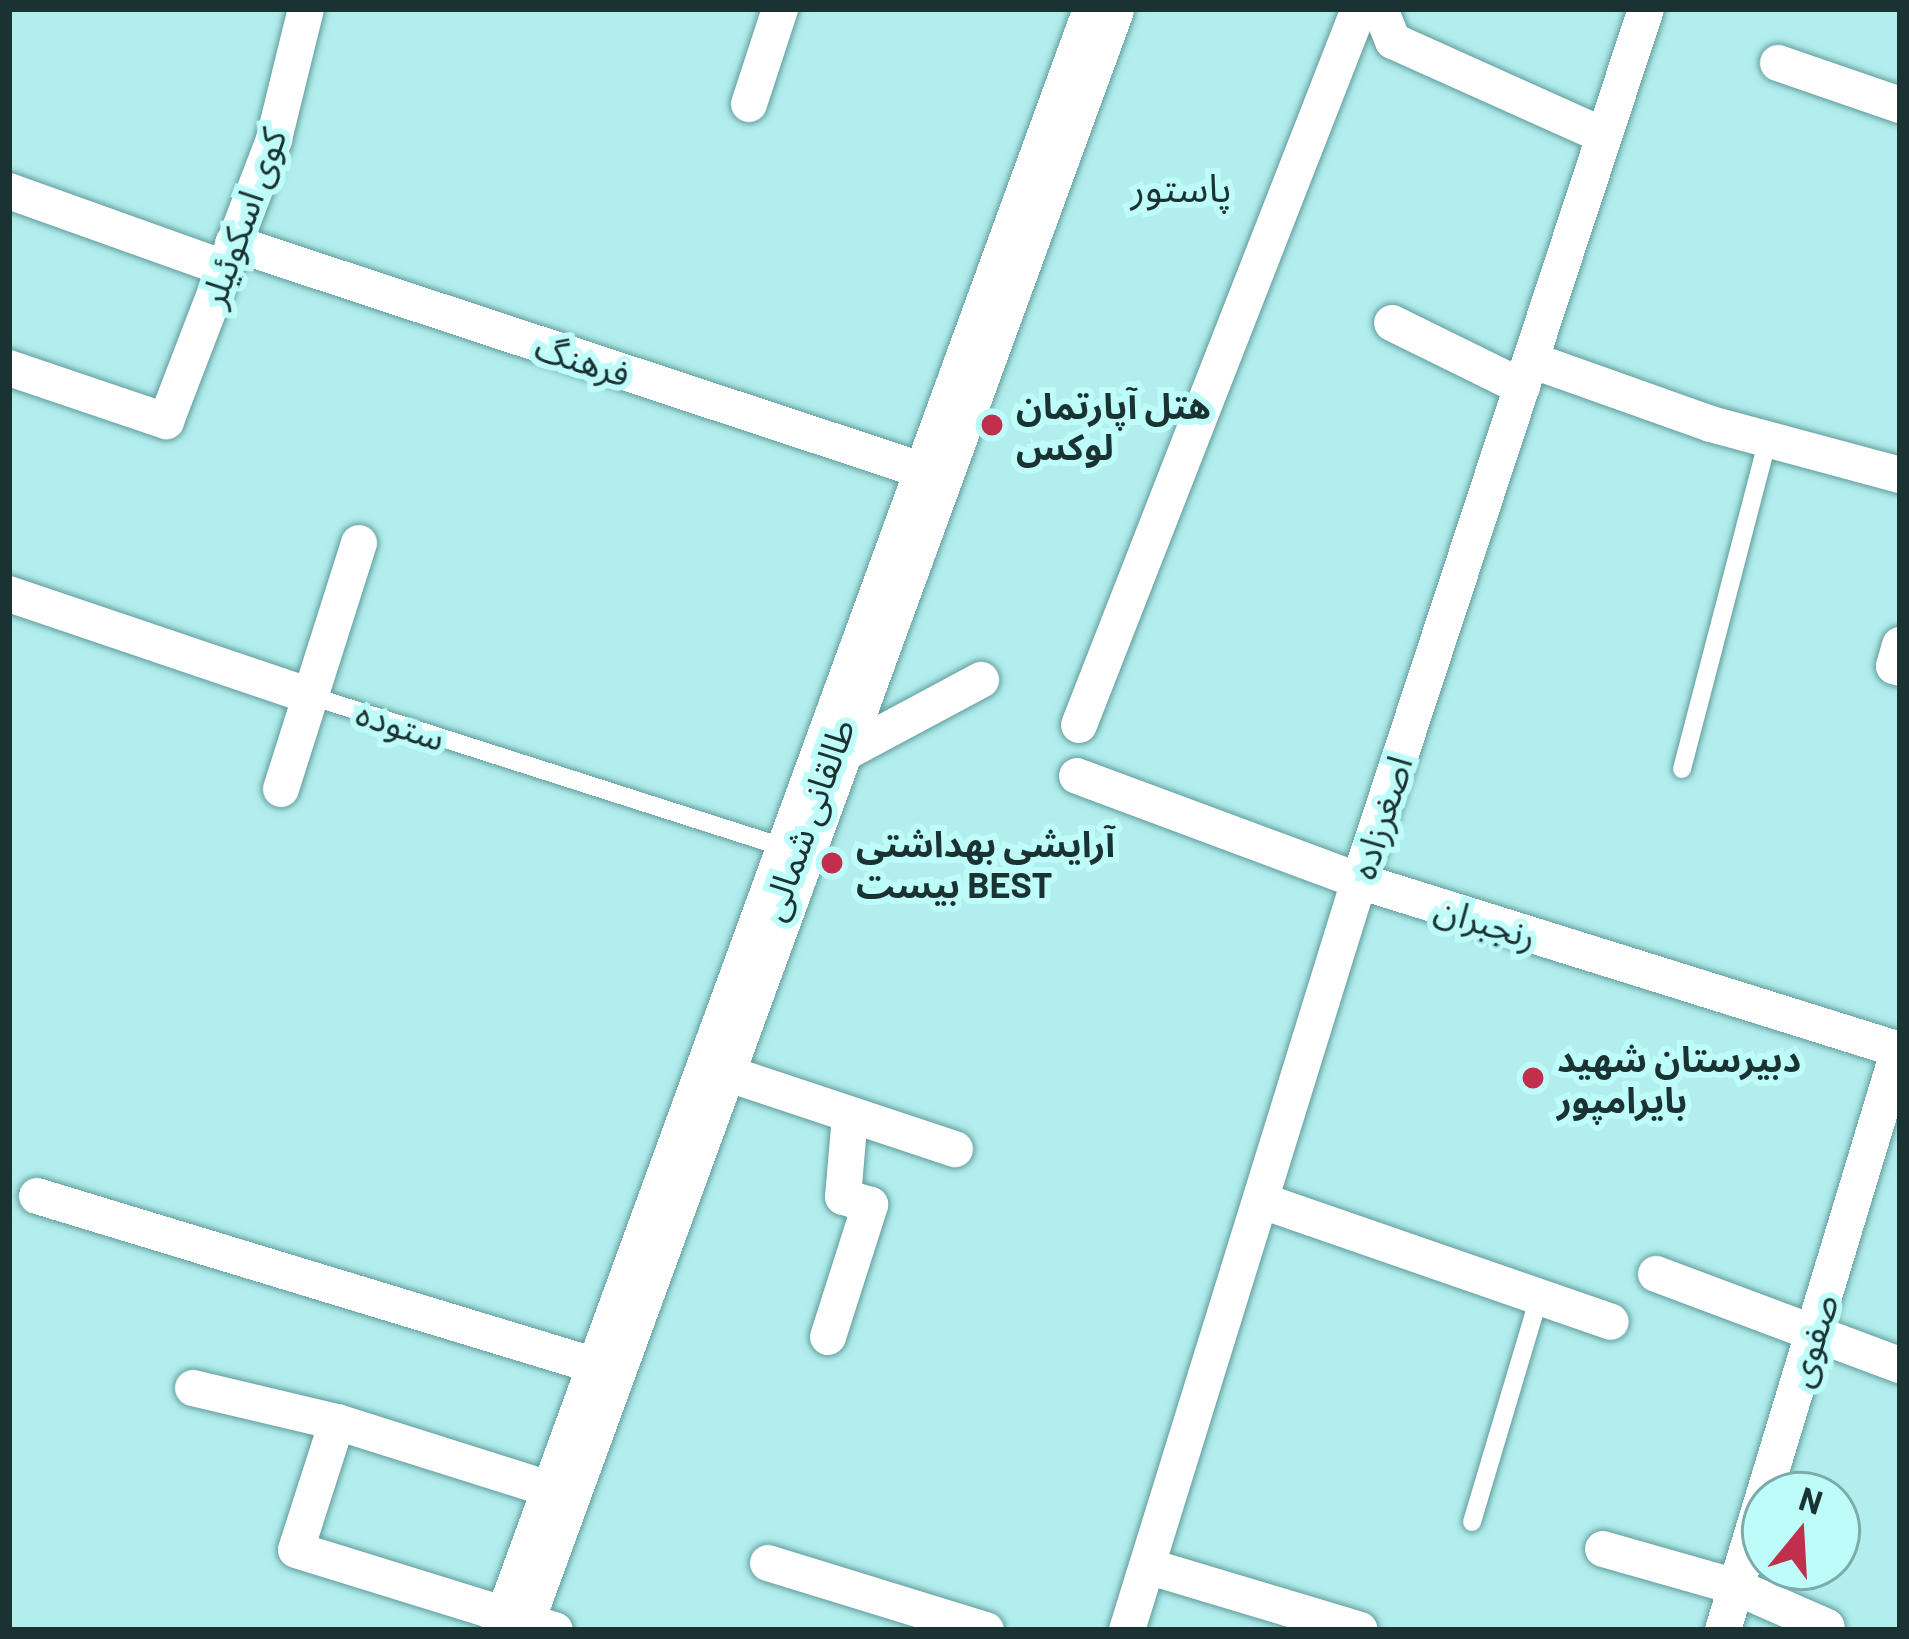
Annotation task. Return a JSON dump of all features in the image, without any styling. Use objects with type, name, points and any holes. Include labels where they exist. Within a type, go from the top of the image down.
[{"type":"main road","name":"طالقانی شمالی","points":[[528,1625],[606,1369],[1104,9]]},
{"type":"street","name":"کوی اسکوئیلر","points":[[9,368],[166,422],[274,139],[305,9]]},
{"type":"street","points":[[748,104],[780,9]]},
{"type":"street","points":[[1079,725],[1359,9]]},
{"type":"street","points":[[1380,9],[1393,41],[1604,136]]},
{"type":"street","name":"اصغرزاده","points":[[1127,1630],[1359,881],[1646,9]]},
{"type":"street","points":[[1778,63],[1900,105]]},
{"type":"street","name":"فرهنگ","points":[[9,190],[933,474]]},
{"type":"street","points":[[1392,323],[1527,374],[1624,396],[1900,475]]},
{"type":"street","points":[[281,789],[359,543]]},
{"type":"street","name":"ستوده","points":[[9,594],[308,694]]},
{"type":"street","points":[[826,763],[981,680]]},
{"type":"street","name":"رنجبران","points":[[1077,776],[1359,881],[1899,1050]]},
{"type":"street","name":"صفوی","points":[[1724,1630],[1899,1050]]},
{"type":"street","points":[[714,1070],[956,1149]]},
{"type":"street","points":[[828,1337],[870,1205],[843,1197],[850,1115]]},
{"type":"street","points":[[37,1196],[606,1369]]},
{"type":"street","points":[[1262,1201],[1612,1322]]},
{"type":"street","points":[[1656,1274],[1900,1365]]},
{"type":"street","points":[[193,1388],[337,1422],[531,1483]]},
{"type":"street","points":[[337,1422],[296,1550],[528,1625]]},
{"type":"street","points":[[1603,1549],[1736,1587],[1828,1627]]},
{"type":"street","points":[[768,1563],[986,1630]]},
{"type":"street","points":[[1147,1566],[1360,1630]]},
{"type":"lane","points":[[1682,769],[1768,439]]},
{"type":"lane","name":"ستوده","points":[[308,694],[794,851]]},
{"type":"lane","points":[[1472,1522],[1539,1298]]},
{"type":"place","name":"هتل آپارتمان لوکس","points":[[992,425]]},
{"type":"place","name":"آرایشی بهداشتی بیست BEST","points":[[832,863]]},
{"type":"place","name":"دبیرستان شهید بایرامپور","points":[[1533,1078]]},
{"type":"district","name":"پاستور","points":[[1181,187]]}]
